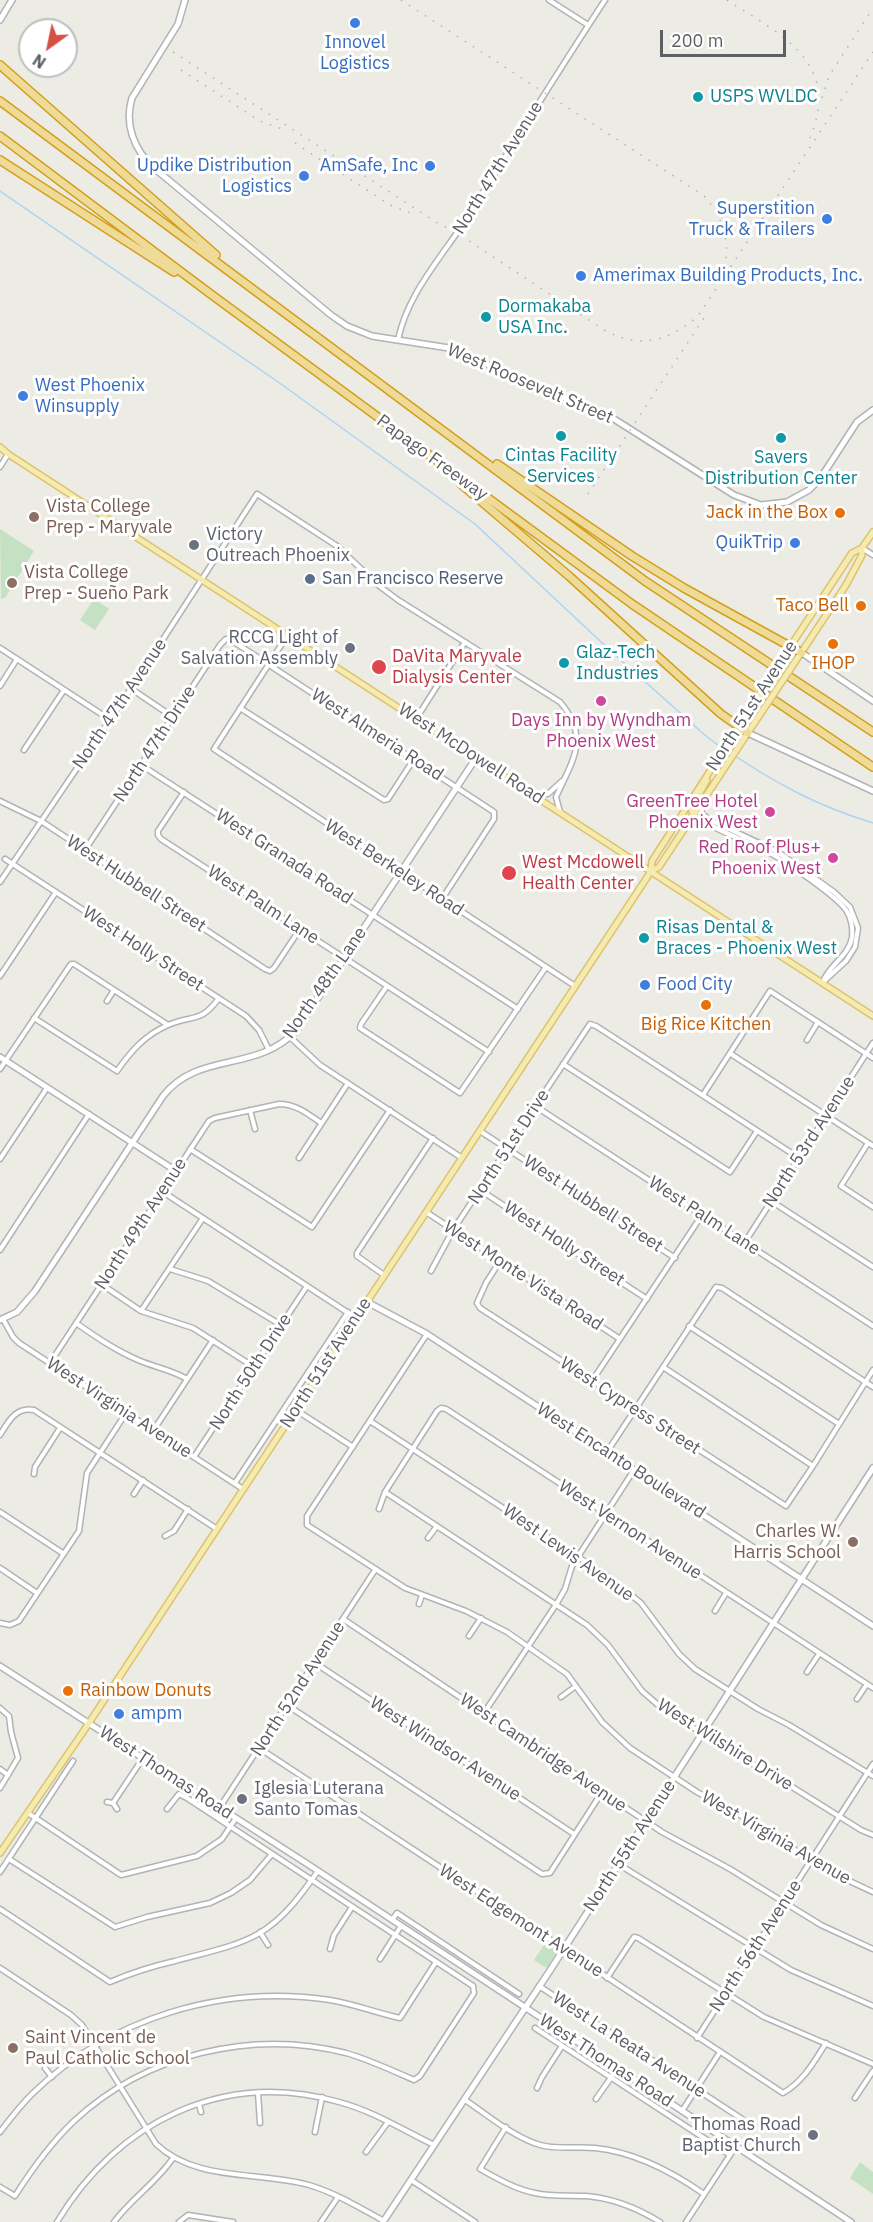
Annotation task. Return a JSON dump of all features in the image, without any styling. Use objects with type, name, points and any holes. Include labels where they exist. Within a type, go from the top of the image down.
[{"type":"highway","points":[[0,65],[247,283]]},
{"type":"highway","name":"Papago Freeway","points":[[0,101],[440,426],[645,581],[873,732]]},
{"type":"highway","name":"Papago Freeway","points":[[0,136],[654,620],[873,767]]},
{"type":"highway","points":[[0,160],[212,295]]},
{"type":"highway","points":[[440,426],[632,556],[802,653]]},
{"type":"highway","points":[[423,451],[569,576],[738,727],[748,733]]},
{"type":"main road","name":"West McDowell Road","points":[[0,449],[873,1016]]},
{"type":"main road","name":"North 51st Avenue","points":[[0,1853],[89,1723],[651,871],[652,861],[852,553],[862,548],[873,532]]},
{"type":"main road","name":"North 51st Avenue","points":[[651,871],[659,867],[802,653],[856,567],[862,555],[862,548]]},
{"type":"main road","points":[[693,815],[691,808],[706,784],[714,765]]},
{"type":"street","points":[[0,20],[12,0]]},
{"type":"street","name":"West Roosevelt Street","points":[[185,0],[177,24],[140,82],[130,103],[130,131],[141,153],[154,168],[347,326],[364,333],[449,348],[614,419],[734,495],[762,505],[794,499],[815,485],[862,417],[873,410]]},
{"type":"street","points":[[549,0],[588,25]]},
{"type":"street","name":"North 47th Avenue","points":[[398,340],[401,325],[413,298],[457,233],[604,0]]},
{"type":"street","points":[[862,417],[873,416]]},
{"type":"street","points":[[0,467],[8,454]]},
{"type":"street","name":"North 47th Avenue","points":[[0,882],[203,580],[257,494],[337,546],[388,592],[465,642]]},
{"type":"street","points":[[862,548],[873,555]]},
{"type":"street","points":[[288,635],[240,708],[384,800],[388,799],[414,759]]},
{"type":"street","name":"West Almeria Road","points":[[226,639],[231,640],[494,812],[496,815],[442,899]]},
{"type":"street","name":"North 47th Drive","points":[[85,850],[226,639]]},
{"type":"street","points":[[416,719],[465,642],[555,697],[566,708],[577,733],[578,746],[573,764],[556,797],[560,812]]},
{"type":"street","points":[[0,648],[109,719]]},
{"type":"street","points":[[802,653],[873,701]]},
{"type":"street","points":[[0,686],[17,659]]},
{"type":"street","points":[[130,688],[173,717]]},
{"type":"street","points":[[24,750],[64,690]]},
{"type":"street","name":"West Berkeley Road","points":[[240,708],[214,749],[575,986]]},
{"type":"street","points":[[748,733],[873,791]]},
{"type":"street","name":"North 48th Lane","points":[[2,1320],[17,1312],[35,1291],[166,1092],[185,1074],[269,1051],[290,1037],[476,758]]},
{"type":"street","name":"West Granada Road","points":[[141,765],[518,1009]]},
{"type":"street","points":[[531,794],[548,794],[565,778]]},
{"type":"street","name":"West Palm Lane","points":[[184,792],[158,831],[158,835],[489,1052]]},
{"type":"street","name":"West Hubbell Street","points":[[0,801],[41,821],[270,971],[300,929]]},
{"type":"street","points":[[701,803],[701,811],[710,820],[778,852],[846,902],[854,915],[855,934],[847,952],[826,974],[822,983]]},
{"type":"street","points":[[693,815],[715,829],[767,852],[792,867],[845,910],[855,934]]},
{"type":"street","name":"West Holly Street","points":[[5,859],[219,998],[256,1025],[269,1051]]},
{"type":"street","points":[[0,976],[56,892]]},
{"type":"street","points":[[0,1069],[3,1058],[71,964],[168,1025]]},
{"type":"street","points":[[387,986],[360,1028],[460,1093],[546,967]]},
{"type":"street","points":[[107,1001],[114,990]]},
{"type":"street","points":[[798,1158],[703,1095],[770,992],[873,1058]]},
{"type":"street","points":[[34,1018],[117,1071],[141,1041],[168,1025],[205,1015],[219,998]]},
{"type":"street","points":[[807,1040],[818,1022]]},
{"type":"street","name":"North 51st Drive","points":[[431,1271],[453,1230],[590,1024],[603,1030],[703,1095]]},
{"type":"street","points":[[290,1037],[320,1065],[462,1158]]},
{"type":"street","name":"North 53rd Avenue","points":[[746,1242],[873,1043]]},
{"type":"street","points":[[731,1054],[873,1146]]},
{"type":"street","points":[[3,1058],[176,1171]]},
{"type":"street","points":[[563,1064],[730,1172],[757,1131]]},
{"type":"street","points":[[299,1158],[348,1083]]},
{"type":"street","points":[[0,1159],[47,1088]]},
{"type":"street","name":"North 49th Avenue","points":[[50,1363],[209,1121],[283,1102],[301,1109],[321,1123]]},
{"type":"street","name":"West Palm Lane","points":[[535,1106],[873,1326]]},
{"type":"street","points":[[250,1110],[255,1129]]},
{"type":"street","points":[[190,1149],[312,1227],[390,1110]]},
{"type":"street","points":[[0,1250],[89,1114]]},
{"type":"street","name":"West Hubbell Street","points":[[480,1131],[675,1258]]},
{"type":"street","points":[[384,1275],[357,1257],[357,1253],[433,1138]]},
{"type":"street","points":[[868,1143],[841,1186],[873,1206]]},
{"type":"street","name":"West Holly Street","points":[[480,1190],[647,1299]]},
{"type":"street","points":[[163,1192],[356,1318]]},
{"type":"street","points":[[771,1201],[873,1267]]},
{"type":"street","name":"West Monte Vista Road","points":[[426,1212],[620,1339]]},
{"type":"street","points":[[592,1381],[702,1215]]},
{"type":"street","points":[[141,1311],[203,1218]]},
{"type":"street","name":"West Cypress Street","points":[[500,1261],[477,1303],[480,1308],[786,1506],[813,1466]]},
{"type":"street","points":[[170,1269],[208,1281],[281,1325]]},
{"type":"street","points":[[101,1284],[141,1311],[193,1328],[254,1367]]},
{"type":"street","name":"North 50th Drive","points":[[194,1457],[307,1286]]},
{"type":"street","points":[[607,1452],[716,1287],[722,1288],[873,1387]]},
{"type":"street","name":"West Encanto Boulevard","points":[[367,1302],[427,1334],[873,1626]]},
{"type":"street","name":"North 51st Avenue","points":[[235,1483],[348,1312]]},
{"type":"street","name":"West Virginia Avenue","points":[[2,1320],[19,1343],[243,1489]]},
{"type":"street","points":[[76,1323],[112,1348],[187,1379]]},
{"type":"street","points":[[689,1326],[839,1424]]},
{"type":"street","points":[[296,1410],[352,1447],[427,1334]]},
{"type":"street","points":[[153,1431],[213,1340]]},
{"type":"street","points":[[663,1367],[813,1466],[873,1370]]},
{"type":"street","name":"West Vernon Avenue","points":[[413,1449],[441,1408],[873,1688]]},
{"type":"street","points":[[0,1435],[14,1415],[23,1409],[34,1410],[217,1529]]},
{"type":"street","points":[[0,1623],[10,1625],[19,1622],[79,1531],[87,1473],[126,1413]]},
{"type":"street","name":"West Lewis Avenue","points":[[370,1421],[610,1578],[640,1603],[687,1663],[873,1776]]},
{"type":"street","points":[[34,1474],[35,1467],[60,1428]]},
{"type":"street","name":"West Virginia Avenue","points":[[352,1447],[306,1521],[310,1527],[405,1588],[453,1605],[481,1618],[528,1646],[558,1666],[602,1722],[619,1739],[674,1777],[747,1819],[838,1877],[873,1892]]},
{"type":"street","points":[[378,1509],[385,1492],[413,1449]]},
{"type":"street","name":"North 55th Avenue","points":[[384,2222],[563,1950],[873,1468]]},
{"type":"street","points":[[484,1713],[557,1604],[565,1589],[572,1566],[634,1470]]},
{"type":"street","points":[[134,1494],[143,1480]]},
{"type":"street","name":"West Wilshire Drive","points":[[385,1492],[587,1625],[608,1645],[642,1690],[657,1704],[873,1835]]},
{"type":"street","points":[[165,1536],[174,1531],[188,1509]]},
{"type":"street","points":[[0,1512],[64,1554]]},
{"type":"street","points":[[428,1538],[437,1526]]},
{"type":"street","points":[[0,1568],[38,1593]]},
{"type":"street","name":"North 52nd Avenue","points":[[219,1807],[375,1570]]},
{"type":"street","points":[[715,1611],[726,1593]]},
{"type":"street","points":[[419,1605],[422,1595]]},
{"type":"street","points":[[469,1636],[481,1618]]},
{"type":"street","name":"West Cambridge Avenue","points":[[343,1619],[646,1821],[729,1869],[783,1904],[821,1925],[873,1948]]},
{"type":"street","points":[[807,1672],[819,1654]]},
{"type":"street","name":"West Windsor Avenue","points":[[315,1663],[574,1834]]},
{"type":"street","name":"West Thomas Road","points":[[0,1666],[318,1871],[851,2222]]},
{"type":"street","points":[[857,1699],[867,1684]]},
{"type":"street","points":[[561,1697],[576,1686]]},
{"type":"street","points":[[287,1705],[542,1874],[547,1875],[602,1792]]},
{"type":"street","points":[[0,1708],[9,1716],[18,1758],[0,1788]]},
{"type":"street","name":"West Edgemont Avenue","points":[[259,1748],[783,2093],[791,2089],[805,2075],[826,2043]]},
{"type":"street","points":[[113,1803],[143,1758]]},
{"type":"street","points":[[0,1872],[73,1761]]},
{"type":"street","name":"North 56th Avenue","points":[[697,2038],[873,1764]]},
{"type":"street","points":[[0,1769],[8,1775]]},
{"type":"street","name":"West Thomas Road","points":[[121,2087],[172,2061],[214,2050],[262,2044],[321,2048],[382,2065],[414,2080],[420,2076],[474,1989],[473,1986],[231,1826],[179,1794],[167,1809]]},
{"type":"street","points":[[107,1802],[113,1803],[117,1809]]},
{"type":"street","points":[[28,1813],[122,1875],[197,1856],[222,1839],[236,1818]]},
{"type":"street","points":[[9,1858],[115,1928],[147,1917],[210,1903],[250,1880],[272,1854]]},
{"type":"street","points":[[618,1864],[791,1970],[873,2007]]},
{"type":"street","points":[[0,1909],[110,1982],[135,1972],[228,1947],[260,1932],[284,1914],[318,1871]]},
{"type":"street","points":[[330,1949],[334,1935],[352,1907]]},
{"type":"street","name":"West Thomas Road","points":[[392,1920],[397,1914],[519,1994]]},
{"type":"street","points":[[380,1959],[401,1926]]},
{"type":"street","points":[[260,1932],[268,1945]]},
{"type":"street","points":[[607,1978],[634,1937],[665,1953],[764,2017],[873,2064]]},
{"type":"street","points":[[0,2132],[32,2094],[52,2077],[96,2045],[141,2022],[197,2004],[233,1997],[296,1997],[330,2001],[400,2018],[436,1962]]},
{"type":"street","points":[[0,1968],[71,2014],[82,2025],[145,2128],[156,2144],[173,2158],[185,2164],[203,2168],[310,2186],[338,2197],[384,2222]]},
{"type":"street","points":[[495,1988],[499,1981]]},
{"type":"street","name":"West La Reata Avenue","points":[[539,1986],[742,2119],[745,2126]]},
{"type":"street","name":"West Thomas Road","points":[[535,2028],[730,2155]]},
{"type":"street","points":[[537,2088],[562,2046]]},
{"type":"street","points":[[682,2111],[720,2052]]},
{"type":"street","points":[[45,2068],[52,2077]]},
{"type":"street","points":[[596,2099],[617,2069]]},
{"type":"street","points":[[855,2098],[873,2071]]},
{"type":"street","points":[[0,2187],[15,2196],[30,2172],[58,2138],[90,2108],[121,2087]]},
{"type":"street","points":[[57,2222],[70,2199],[101,2163],[124,2142],[177,2111],[228,2096],[280,2092],[322,2097],[358,2108],[435,2145]]},
{"type":"street","points":[[258,2093],[260,2123]]},
{"type":"street","points":[[315,2132],[322,2097]]},
{"type":"street","points":[[465,2100],[525,2140],[542,2145],[596,2148],[625,2154],[655,2164],[704,2194]]},
{"type":"street","points":[[199,2104],[201,2112]]},
{"type":"street","points":[[366,2152],[388,2122]]},
{"type":"street","points":[[506,2127],[480,2169],[503,2183],[533,2193],[549,2196],[587,2196],[610,2200],[630,2206],[660,2222]]},
{"type":"street","points":[[686,2222],[736,2146]]},
{"type":"street","points":[[114,2222],[129,2202],[163,2173],[173,2158]]},
{"type":"street","points":[[411,2180],[475,2222]]},
{"type":"street","points":[[321,2222],[338,2197]]},
{"type":"street","points":[[179,2222],[188,2215],[232,2222]]},
{"type":"green space","name":"Vista College Prep - Sueño Park","points":[[0,529],[34,551],[5,598],[1,599]]},
{"type":"green space","points":[[94,599],[109,609],[95,630],[80,620]]},
{"type":"green space","points":[[546,1942],[557,1951],[547,1968],[534,1960]]},
{"type":"green space","points":[[860,2162],[873,2172],[873,2194],[850,2178]]},
{"type":"waterway","points":[[0,191],[281,384],[475,524],[614,654],[722,748]]},
{"type":"waterway","points":[[726,750],[797,792],[833,809],[873,823]]},
{"type":"railway","points":[[401,0],[703,195],[716,212],[724,231],[726,262],[723,272]]},
{"type":"railway","points":[[727,0],[785,39],[800,53],[812,70],[818,89],[818,112],[810,138]]},
{"type":"railway","points":[[822,98],[829,76],[873,8]]},
{"type":"railway","points":[[173,52],[436,222],[457,233],[604,330],[617,336],[642,341],[665,337],[698,316],[873,52]]},
{"type":"railway","points":[[181,70],[260,121],[282,129]]},
{"type":"railway","points":[[295,143],[390,205],[413,214]]},
{"type":"railway","points":[[588,494],[706,315]]},
{"type":"place","name":"Innovel Logistics","points":[[355,23]]},
{"type":"place","name":"USPS WVLDC","points":[[698,97]]},
{"type":"place","name":"AmSafe, Inc","points":[[430,166]]},
{"type":"place","name":"Updike Distribution Logistics","points":[[304,176]]},
{"type":"place","name":"Superstition Truck & Trailers","points":[[827,219]]},
{"type":"place","name":"Amerimax Building Products, Inc.","points":[[581,276]]},
{"type":"place","name":"Dormakaba USA Inc.","points":[[486,317]]},
{"type":"place","name":"West Phoenix Winsupply","points":[[23,396]]},
{"type":"place","name":"Cintas Facility Services","points":[[561,436]]},
{"type":"place","name":"Savers Distribution Center","points":[[781,438]]},
{"type":"place","name":"Jack in the Box","points":[[840,513]]},
{"type":"place","name":"Vista College Prep - Maryvale","points":[[34,517]]},
{"type":"place","name":"QuikTrip","points":[[795,543]]},
{"type":"place","name":"Victory Outreach Phoenix","points":[[194,545]]},
{"type":"place","name":"San Francisco Reserve","points":[[310,579]]},
{"type":"place","name":"Vista College Prep - Sueño Park","points":[[12,583]]},
{"type":"place","name":"Taco Bell","points":[[861,606]]},
{"type":"place","name":"IHOP","points":[[833,644]]},
{"type":"place","name":"RCCG Light of Salvation Assembly","points":[[350,648]]},
{"type":"place","name":"Glaz-Tech Industries","points":[[564,663]]},
{"type":"place","name":"DaVita Maryvale Dialysis Center","points":[[379,667]]},
{"type":"place","name":"Days Inn by Wyndham Phoenix West","points":[[601,701]]},
{"type":"place","name":"GreenTree Hotel Phoenix West","points":[[770,812]]},
{"type":"place","name":"Red Roof Plus+ Phoenix West","points":[[833,858]]},
{"type":"place","name":"West Mcdowell Health Center","points":[[509,873]]},
{"type":"place","name":"Risas Dental & Braces - Phoenix West","points":[[644,938]]},
{"type":"place","name":"Food City","points":[[645,985]]},
{"type":"place","name":"Big Rice Kitchen","points":[[706,1005]]},
{"type":"place","name":"Charles W. Harris School","points":[[853,1542]]},
{"type":"place","name":"Rainbow Donuts","points":[[68,1691]]},
{"type":"place","name":"ampm","points":[[119,1714]]},
{"type":"place","name":"Iglesia Luterana Santo Tomas","points":[[242,1799]]},
{"type":"place","name":"Saint Vincent de Paul Catholic School","points":[[13,2048]]},
{"type":"place","name":"Thomas Road Baptist Church","points":[[813,2135]]}]
